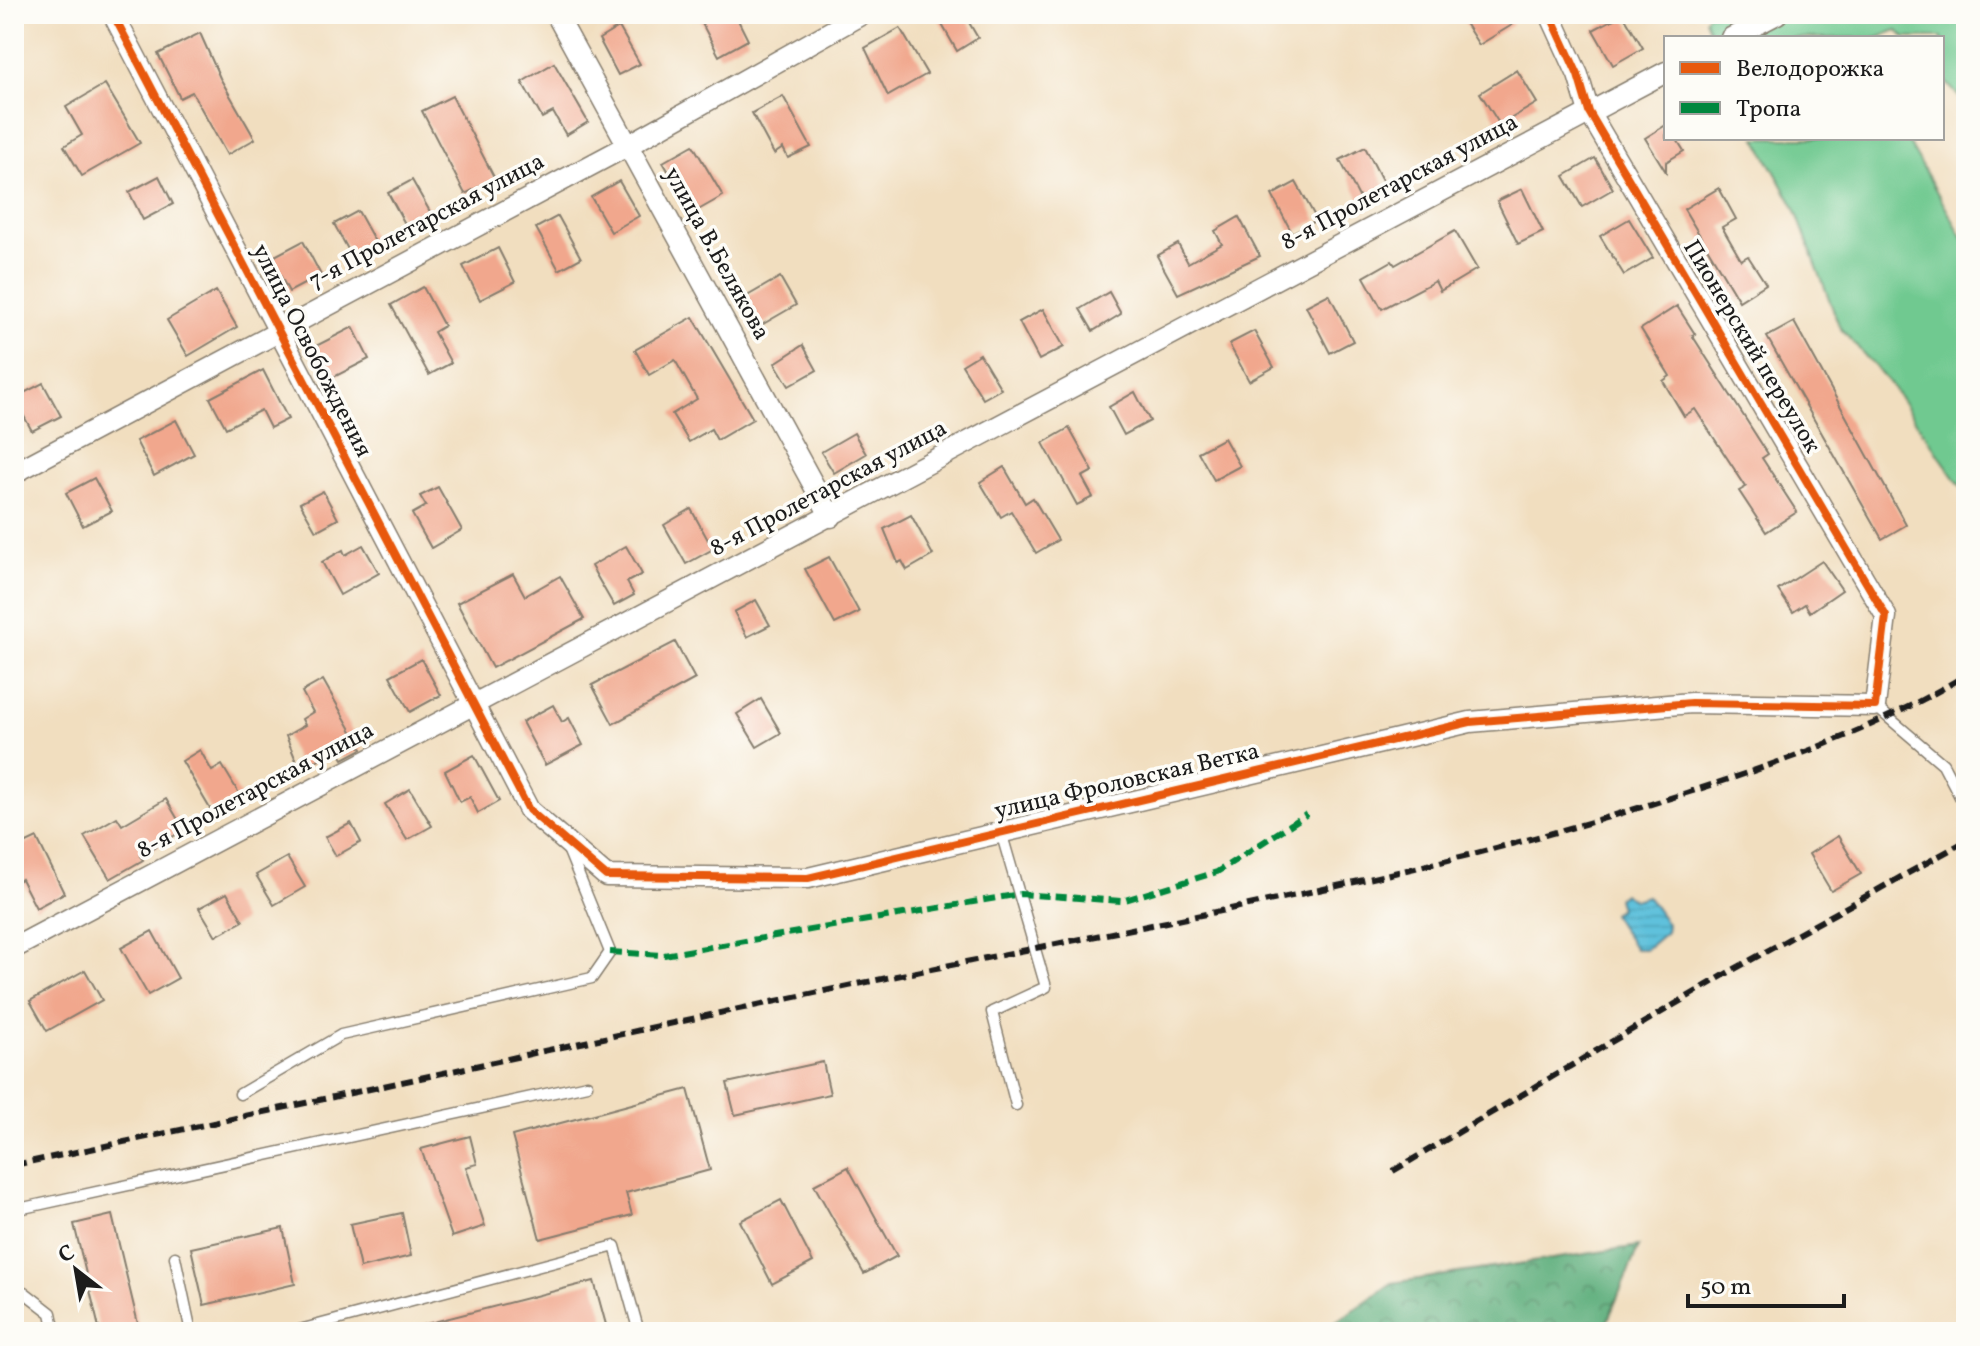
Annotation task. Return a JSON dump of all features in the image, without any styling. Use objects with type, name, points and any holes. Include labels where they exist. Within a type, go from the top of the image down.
[{"type":"street","name":"улица Освобождения","points":[[113,14],[473,706]]},
{"type":"street","name":"улица В.Белякова","points":[[556,14],[831,517]]},
{"type":"street","name":"7-я Пролетарская улица","points":[[14,473],[627,146],[862,14]]},
{"type":"street","name":"Пионерский переулок","points":[[1550,14],[1578,75],[1589,112],[1886,616],[1875,706]]},
{"type":"street","points":[[1735,36],[1777,14]]},
{"type":"street","name":"8-я Пролетарская улица","points":[[14,948],[1664,73]]},
{"type":"street","name":"улица Фроловская Ветка","points":[[473,706],[529,810],[606,876],[808,878],[1470,722],[1691,703],[1875,706]]},
{"type":"lane","points":[[1875,706],[1943,764],[1966,808]]},
{"type":"lane","points":[[1001,832],[1046,987],[992,1012],[1016,1105]]},
{"type":"lane","points":[[240,1094],[341,1035],[592,978],[610,952],[564,840]]},
{"type":"lane","points":[[14,1210],[587,1085]]},
{"type":"lane","points":[[292,1332],[615,1246],[639,1332]]},
{"type":"lane","points":[[175,1257],[191,1332]]},
{"type":"lane","points":[[14,1293],[24,1292],[51,1313],[55,1332]]},
{"type":"green space","points":[[1708,14],[1966,14],[1966,104],[1944,80],[1944,36],[1903,36],[1897,30],[1882,36],[1711,36],[1705,19]]},
{"type":"green space","points":[[1757,140],[1907,140],[1966,243],[1966,494],[1888,381],[1840,328],[1794,206]]},
{"type":"green space","points":[[1639,1246],[1603,1332],[1322,1332],[1392,1283]]},
{"type":"water","points":[[1624,894],[1634,900],[1647,896],[1667,924],[1666,932],[1646,949],[1635,949],[1612,914],[1620,908],[1617,898]]},
{"type":"building","points":[[697,14],[735,14],[748,40],[719,56]]},
{"type":"building","points":[[936,14],[964,14],[978,38],[957,51]]},
{"type":"building","points":[[1472,14],[1506,14],[1512,25],[1479,45],[1463,20]]},
{"type":"building","points":[[1623,14],[1643,48],[1613,65],[1593,30]]},
{"type":"building","points":[[619,27],[640,64],[618,75],[599,39]]},
{"type":"building","points":[[900,28],[927,74],[888,96],[865,48]]},
{"type":"building","points":[[200,33],[220,78],[255,139],[227,155],[192,92],[180,98],[158,54]]},
{"type":"building","points":[[554,63],[588,122],[566,135],[553,112],[542,118],[522,82]]},
{"type":"building","points":[[1517,70],[1537,103],[1500,125],[1480,93]]},
{"type":"building","points":[[105,84],[140,143],[82,176],[64,146],[82,135],[66,107]]},
{"type":"building","points":[[452,96],[495,179],[465,194],[422,111]]},
{"type":"building","points":[[783,96],[811,147],[788,158],[783,148],[774,154],[752,113]]},
{"type":"building","points":[[1664,126],[1664,140],[1677,140],[1684,151],[1666,162],[1666,172],[1645,138]]},
{"type":"building","points":[[693,145],[723,196],[693,213],[663,162]]},
{"type":"building","points":[[1365,147],[1385,186],[1360,199],[1340,160]]},
{"type":"building","points":[[1595,158],[1613,189],[1582,207],[1564,176]]},
{"type":"building","points":[[159,176],[173,204],[143,220],[129,192]]},
{"type":"building","points":[[412,180],[433,217],[409,231],[388,193]]},
{"type":"building","points":[[619,181],[639,216],[611,232],[591,197]]},
{"type":"building","points":[[1296,182],[1317,220],[1292,233],[1272,195]]},
{"type":"building","points":[[1719,188],[1736,219],[1722,227],[1741,260],[1748,256],[1766,284],[1739,301],[1684,209]]},
{"type":"building","points":[[1522,189],[1543,232],[1518,244],[1497,201]]},
{"type":"building","points":[[358,211],[379,249],[355,262],[334,224]]},
{"type":"building","points":[[558,216],[581,258],[559,270],[536,228]]},
{"type":"building","points":[[1239,217],[1260,256],[1178,294],[1157,256],[1178,244],[1188,263],[1222,244],[1215,231]]},
{"type":"building","points":[[1629,219],[1653,258],[1624,275],[1600,236]]},
{"type":"building","points":[[1455,231],[1477,269],[1440,291],[1435,281],[1382,309],[1364,277],[1392,261],[1395,265]]},
{"type":"building","points":[[303,241],[321,275],[289,292],[271,258]]},
{"type":"building","points":[[498,248],[515,282],[480,300],[463,266]]},
{"type":"building","points":[[780,277],[796,305],[758,327],[742,299]]},
{"type":"building","points":[[423,287],[444,326],[434,332],[451,363],[429,375],[391,305]]},
{"type":"building","points":[[216,291],[237,327],[188,356],[167,320]]},
{"type":"building","points":[[1109,292],[1121,314],[1093,331],[1080,309]]},
{"type":"building","points":[[1329,294],[1353,341],[1330,353],[1306,306]]},
{"type":"building","points":[[1677,306],[1695,334],[1692,335],[1768,454],[1762,458],[1797,512],[1766,532],[1739,491],[1746,487],[1695,409],[1684,416],[1663,381],[1670,376],[1641,329]]},
{"type":"building","points":[[1043,309],[1064,347],[1039,360],[1019,322]]},
{"type":"building","points":[[693,317],[753,419],[717,440],[711,429],[689,442],[672,414],[697,399],[675,360],[649,375],[635,350]]},
{"type":"building","points":[[1794,322],[1906,525],[1882,539],[1767,337]]},
{"type":"building","points":[[353,327],[369,359],[332,378],[316,346]]},
{"type":"building","points":[[1254,331],[1274,367],[1249,381],[1229,344]]},
{"type":"building","points":[[803,345],[817,370],[789,386],[775,363]]},
{"type":"building","points":[[980,354],[1001,389],[983,399],[962,365]]},
{"type":"building","points":[[263,370],[288,419],[270,428],[261,410],[226,428],[210,398]]},
{"type":"building","points":[[43,383],[61,416],[32,431],[14,398]]},
{"type":"building","points":[[1135,392],[1150,421],[1124,435],[1109,407]]},
{"type":"building","points":[[176,420],[194,454],[154,476],[136,441]]},
{"type":"building","points":[[1069,428],[1093,471],[1082,477],[1093,497],[1077,505],[1043,443]]},
{"type":"building","points":[[854,433],[866,454],[834,473],[821,452]]},
{"type":"building","points":[[1224,438],[1240,466],[1214,480],[1198,452]]},
{"type":"building","points":[[1004,467],[1025,503],[1033,498],[1058,540],[1036,553],[1011,511],[1001,517],[980,482]]},
{"type":"building","points":[[94,478],[112,511],[83,526],[66,493]]},
{"type":"building","points":[[438,487],[462,530],[431,548],[412,514],[426,506],[420,496]]},
{"type":"building","points":[[323,491],[338,519],[316,531],[300,503]]},
{"type":"building","points":[[691,509],[713,549],[686,564],[664,525]]},
{"type":"building","points":[[911,515],[933,555],[907,570],[902,561],[898,563],[884,529]]},
{"type":"building","points":[[363,545],[379,573],[340,595],[322,562],[343,550],[345,555]]},
{"type":"building","points":[[626,546],[642,574],[627,582],[634,595],[614,606],[591,566]]},
{"type":"building","points":[[829,557],[859,612],[835,624],[805,569]]},
{"type":"building","points":[[1822,561],[1842,590],[1810,612],[1805,604],[1793,612],[1778,590]]},
{"type":"building","points":[[513,574],[525,596],[560,576],[584,619],[492,668],[457,603]]},
{"type":"building","points":[[756,600],[770,625],[747,637],[734,612]]},
{"type":"building","points":[[675,642],[695,679],[613,724],[592,685]]},
{"type":"building","points":[[421,659],[441,695],[410,712],[390,676]]},
{"type":"building","points":[[323,680],[362,749],[343,759],[337,749],[300,770],[286,736],[305,725],[302,719],[313,712],[302,692]]},
{"type":"building","points":[[761,699],[781,733],[757,747],[737,714]]},
{"type":"building","points":[[553,705],[562,722],[569,718],[583,745],[545,765],[522,722]]},
{"type":"building","points":[[200,750],[212,771],[222,765],[240,795],[212,812],[182,761]]},
{"type":"building","points":[[474,755],[499,801],[478,813],[470,797],[460,802],[445,771]]},
{"type":"building","points":[[410,789],[432,826],[407,840],[385,804]]},
{"type":"building","points":[[166,799],[184,830],[140,856],[143,860],[110,879],[84,836],[117,817],[122,825]]},
{"type":"building","points":[[351,823],[361,842],[336,856],[325,837]]},
{"type":"building","points":[[1838,836],[1861,874],[1831,891],[1809,854]]},
{"type":"building","points":[[37,838],[64,893],[36,908],[21,879],[14,883],[14,849]]},
{"type":"building","points":[[287,857],[305,887],[274,905],[256,875]]},
{"type":"building","points":[[227,893],[243,921],[216,936],[199,908]]},
{"type":"building","points":[[152,931],[178,978],[148,995],[121,948]]},
{"type":"building","points":[[85,970],[102,1000],[47,1031],[30,1001]]},
{"type":"building","points":[[823,1062],[830,1094],[735,1115],[727,1083]]},
{"type":"building","points":[[688,1089],[710,1170],[626,1193],[632,1215],[540,1239],[512,1136]]},
{"type":"building","points":[[470,1136],[477,1164],[466,1167],[485,1226],[452,1237],[421,1149]]},
{"type":"building","points":[[848,1167],[897,1256],[864,1274],[814,1185]]},
{"type":"building","points":[[781,1200],[813,1262],[772,1284],[740,1221]]},
{"type":"building","points":[[402,1213],[411,1256],[360,1268],[350,1224]]},
{"type":"building","points":[[112,1215],[140,1332],[100,1332],[74,1224]]},
{"type":"building","points":[[283,1228],[295,1284],[204,1305],[191,1248]]},
{"type":"building","points":[[594,1281],[608,1332],[419,1332],[418,1326]]},
{"type":"railway","points":[[14,1165],[838,988],[1305,893],[1477,853],[1648,805],[1771,765],[1851,734],[1966,675]]},
{"type":"railway","points":[[1393,1171],[1731,971],[1966,841]]},
{"type":"marked path","points":[[610,952],[664,955],[1020,894],[1122,901],[1217,872],[1307,814]]},
{"type":"cycle path","points":[[113,14],[529,810],[606,876],[808,878],[1470,722],[1691,703],[1875,706],[1886,616],[1589,112],[1578,75],[1550,14]]}]
